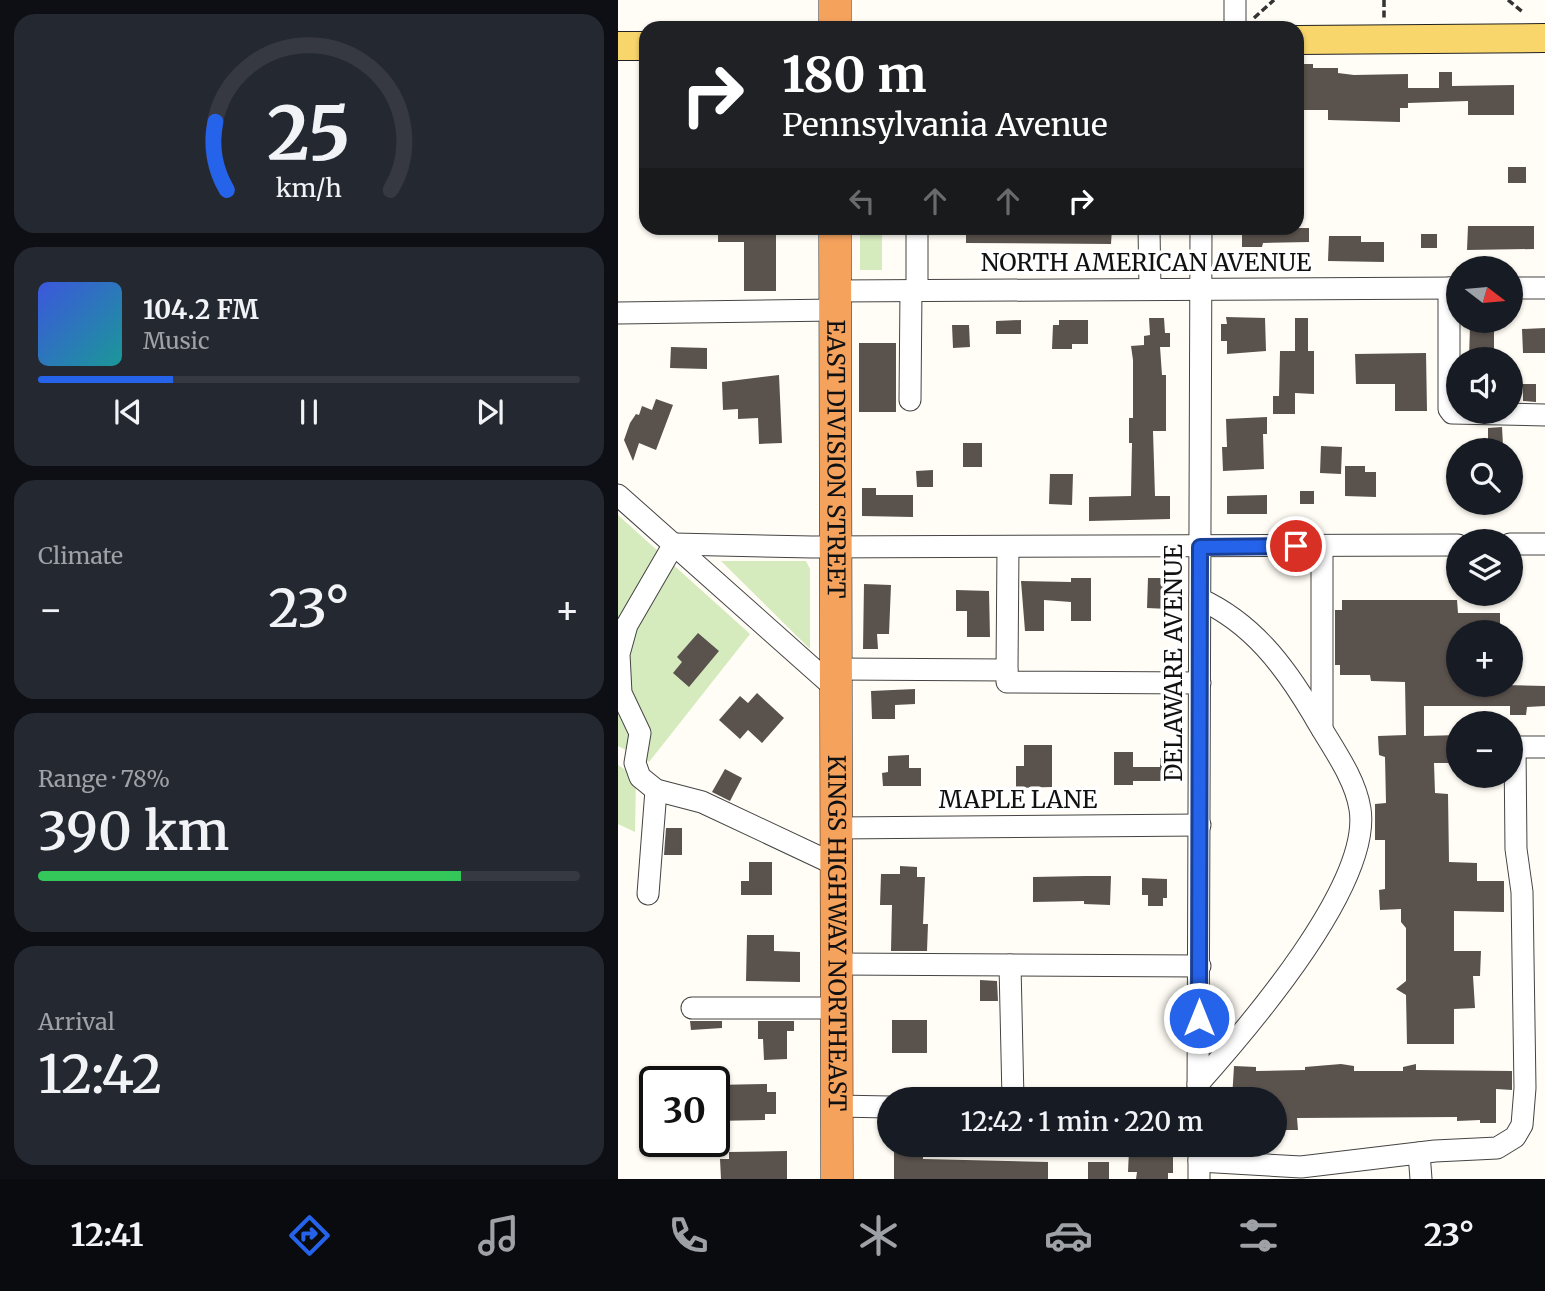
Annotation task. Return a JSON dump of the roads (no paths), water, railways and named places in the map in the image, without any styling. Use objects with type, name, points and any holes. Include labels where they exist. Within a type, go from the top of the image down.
[{"type":"highway","points":[[836,0],[836,21]]},
{"type":"highway","name":"EAST DIVISION STREET","points":[[835,235],[836,679]]},
{"type":"highway","name":"KINGS HIGHWAY NORTHEAST","points":[[836,679],[837,1179]]},
{"type":"main road","points":[[1304,40],[1545,38]]},
{"type":"main road","points":[[618,46],[639,46]]},
{"type":"street","points":[[1235,0],[1243,21]]},
{"type":"street","points":[[910,400],[917,235]]},
{"type":"street","points":[[1149,235],[1150,289]]},
{"type":"street","name":"DELAWARE AVENUE","points":[[1198,1087],[1201,235]]},
{"type":"street","name":"NORTH AMERICAN AVENUE","points":[[618,313],[835,301],[914,290],[1446,288]]},
{"type":"street","points":[[1523,288],[1545,288]]},
{"type":"street","points":[[1452,333],[1449,409],[1452,413],[1545,415]]},
{"type":"street","points":[[618,495],[836,679],[1007,670]]},
{"type":"street","points":[[674,544],[835,547],[1446,545]]},
{"type":"street","points":[[674,544],[627,625],[619,653],[621,693],[640,733],[635,763],[640,777],[656,790],[702,802],[836,865]]},
{"type":"street","points":[[1523,544],[1545,544]]},
{"type":"street","points":[[1322,546],[1322,730]]},
{"type":"street","points":[[1008,547],[1007,682],[1200,683]]},
{"type":"street","points":[[1200,599],[1235,617],[1260,640],[1293,683],[1352,785],[1360,810],[1360,833],[1352,858],[1299,958],[1201,1087]]},
{"type":"street","points":[[1199,1161],[1248,1172],[1419,1153],[1497,1148],[1515,1137],[1522,1125],[1525,1088],[1522,892],[1516,849],[1515,747],[1545,747]]},
{"type":"street","points":[[648,894],[656,790]]},
{"type":"street","name":"MAPLE LANE","points":[[836,828],[1200,825]]},
{"type":"street","points":[[837,964],[1200,966]]},
{"type":"street","points":[[1009,965],[1013,1087]]},
{"type":"street","points":[[692,1008],[837,1008]]},
{"type":"street","points":[[837,1106],[877,1107]]},
{"type":"street","points":[[1419,1153],[1421,1179]]}]
